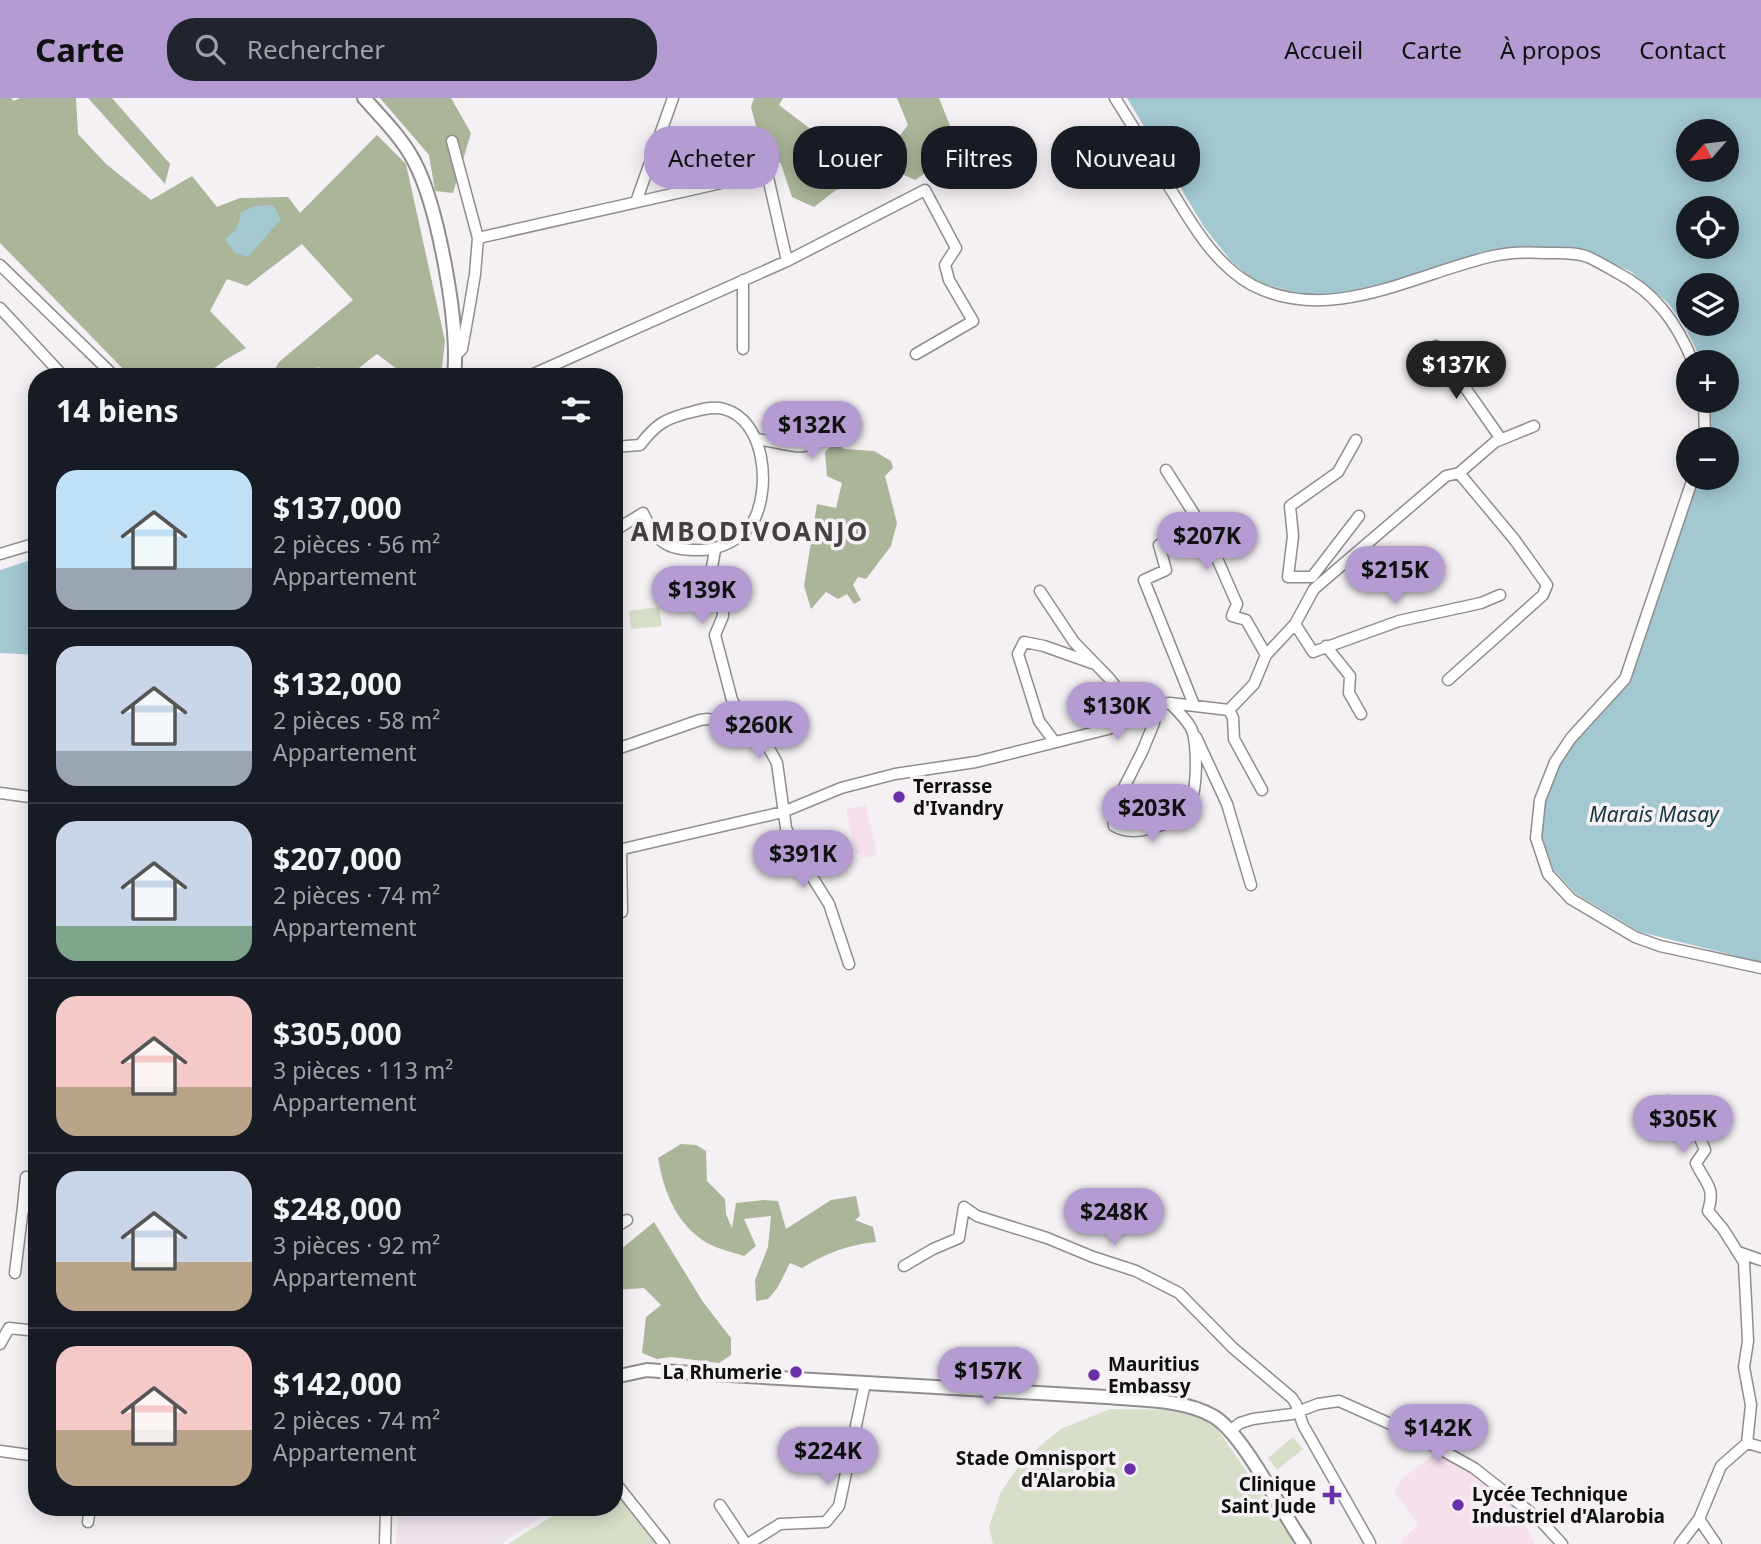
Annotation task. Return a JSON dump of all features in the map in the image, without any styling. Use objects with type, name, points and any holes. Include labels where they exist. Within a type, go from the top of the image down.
[{"type":"main road","points":[[364,98],[414,161],[434,216],[445,271],[456,355],[455,368]]},
{"type":"main road","points":[[623,1375],[647,1370],[1157,1401],[1195,1408],[1215,1416],[1230,1431],[1304,1544]]},
{"type":"street","points":[[636,202],[673,98]]},
{"type":"street","points":[[1115,98],[1194,227],[1226,266],[1251,284],[1279,296],[1320,301],[1394,288],[1493,256],[1530,252],[1564,253],[1587,257],[1650,294],[1665,309],[1682,334],[1688,350]]},
{"type":"street","points":[[452,141],[478,238],[475,274],[462,349],[456,355]]},
{"type":"street","points":[[478,238],[694,189]]},
{"type":"street","points":[[771,189],[787,261]]},
{"type":"street","points":[[547,368],[787,261],[925,190],[956,248],[945,265],[949,281],[973,321],[916,354]]},
{"type":"street","points":[[0,265],[106,368]]},
{"type":"street","points":[[743,280],[743,349]]},
{"type":"street","points":[[0,308],[56,368]]},
{"type":"street","points":[[1436,346],[1501,439]]},
{"type":"street","points":[[623,446],[640,445],[652,428],[676,416],[707,408],[724,409],[745,422],[757,439],[764,478],[754,519],[739,536],[715,550],[685,550],[659,541],[643,513],[623,525]]},
{"type":"street","points":[[757,439],[805,447],[818,441],[839,411]]},
{"type":"street","points":[[1229,710],[1254,684],[1266,654],[1295,624],[1314,589],[1446,476],[1459,473],[1501,439],[1534,426]]},
{"type":"street","points":[[1312,577],[1288,577],[1293,536],[1290,506],[1338,472],[1356,440]]},
{"type":"street","points":[[1166,470],[1205,531],[1237,604],[1233,616],[1246,620],[1266,654]]},
{"type":"street","points":[[1448,680],[1543,595],[1547,585],[1459,473]]},
{"type":"street","points":[[1689,490],[1625,679],[1571,738],[1555,762],[1539,800],[1536,838],[1548,874],[1571,899],[1635,937],[1660,946],[1761,968]]},
{"type":"street","points":[[1314,589],[1312,577],[1359,516]]},
{"type":"street","points":[[1194,705],[1144,580],[1166,570],[1158,545],[1198,520]]},
{"type":"street","points":[[0,554],[28,545]]},
{"type":"street","points":[[715,550],[712,567],[723,600],[723,616],[715,635],[732,700],[761,734],[777,762],[786,828],[796,851],[829,904],[849,964]]},
{"type":"street","points":[[1040,591],[1074,642],[1109,678],[1139,716]]},
{"type":"street","points":[[1295,624],[1313,652],[1399,621],[1480,603],[1500,594]]},
{"type":"street","points":[[1054,741],[1040,721],[1018,654],[1024,642],[1092,663]]},
{"type":"street","points":[[1326,646],[1350,676],[1349,693],[1361,714]]},
{"type":"street","points":[[623,849],[783,812],[854,784],[895,774],[958,766],[1108,729],[1170,703],[1229,710]]},
{"type":"street","points":[[1170,703],[1192,730],[1227,804],[1251,886]]},
{"type":"street","points":[[1155,708],[1154,723],[1142,752],[1112,811],[1114,826],[1121,830],[1140,831],[1174,820],[1188,808],[1197,772],[1192,730]]},
{"type":"street","points":[[1229,710],[1233,718],[1234,739],[1262,790]]},
{"type":"street","points":[[623,747],[708,719]]},
{"type":"street","points":[[0,793],[28,797]]},
{"type":"street","points":[[1668,1101],[1699,1136],[1705,1150],[1696,1163],[1713,1196],[1708,1211],[1744,1262],[1748,1341],[1744,1367],[1751,1405],[1747,1443],[1721,1466],[1699,1519],[1680,1544]]},
{"type":"street","points":[[15,1273],[26,1177]]},
{"type":"street","points":[[23,1207],[28,1207]]},
{"type":"street","points":[[904,1266],[959,1238],[964,1207],[977,1216],[1136,1271],[1179,1293],[1233,1348],[1292,1398],[1303,1425],[1370,1543]]},
{"type":"street","points":[[623,1222],[627,1220]]},
{"type":"street","points":[[1738,1252],[1761,1260]]},
{"type":"street","points":[[0,1343],[9,1328],[28,1330]]},
{"type":"street","points":[[720,1506],[747,1544],[780,1524],[826,1522],[839,1506],[865,1383]]},
{"type":"street","points":[[1230,1431],[1240,1423],[1253,1419],[1339,1401],[1444,1450],[1474,1468],[1540,1520],[1562,1544]]},
{"type":"street","points":[[1747,1443],[1761,1447]]},
{"type":"street","points":[[0,1451],[28,1454]]},
{"type":"street","points":[[623,1492],[664,1544]]},
{"type":"street","points":[[88,1521],[89,1516]]},
{"type":"street","points":[[385,1544],[386,1516]]},
{"type":"street","points":[[1699,1519],[1716,1544]]},
{"type":"shaded area","points":[[866,805],[877,855],[861,858],[860,853],[856,854],[846,809]]},
{"type":"shaded area","name":"Lycée Technique Industriel d'Alarobia","points":[[1438,1451],[1449,1456],[1529,1518],[1523,1522],[1535,1544],[1402,1544],[1401,1540],[1418,1525],[1394,1491],[1403,1478]]},
{"type":"shaded area","points":[[398,1516],[542,1516],[502,1544],[396,1544]]},
{"type":"green space","points":[[0,98],[11,98],[14,101],[20,98],[76,98],[78,134],[106,164],[151,200],[192,176],[217,207],[240,198],[288,197],[300,213],[377,135],[406,164],[445,341],[442,368],[395,368],[377,354],[360,368],[276,368],[279,362],[353,300],[302,244],[247,286],[227,279],[210,311],[246,348],[214,368],[122,368],[0,243]]},
{"type":"green space","points":[[88,98],[112,98],[170,164],[165,184]]},
{"type":"green space","points":[[380,98],[451,98],[471,133],[453,193],[435,191],[429,155]]},
{"type":"green space","points":[[754,98],[783,98],[779,105],[807,126],[793,126],[793,189],[842,189],[836,190],[814,207],[792,197],[779,162],[779,126],[756,126],[751,107]]},
{"type":"green space","points":[[897,98],[939,98],[950,126],[921,126],[921,176],[915,180],[907,176],[908,125]]},
{"type":"green space","points":[[835,442],[844,449],[874,451],[891,461],[893,468],[885,476],[897,523],[891,546],[866,579],[858,577],[853,585],[861,600],[854,604],[847,594],[838,599],[826,592],[811,609],[804,586],[817,504],[836,508],[842,483],[827,476],[825,452]]},
{"type":"green space","points":[[659,607],[662,626],[631,629],[629,611]]},
{"type":"green space","points":[[681,1144],[696,1145],[706,1151],[707,1181],[725,1199],[726,1214],[732,1228],[736,1203],[778,1201],[786,1229],[831,1200],[856,1196],[860,1216],[855,1220],[873,1227],[876,1242],[838,1250],[802,1268],[790,1263],[778,1287],[768,1299],[756,1301],[755,1280],[768,1247],[771,1216],[744,1219],[756,1246],[744,1256],[711,1245],[696,1235],[679,1217],[673,1206],[658,1158]]},
{"type":"green space","points":[[654,1222],[703,1302],[731,1338],[731,1355],[719,1363],[671,1357],[657,1359],[642,1353],[646,1317],[661,1305],[644,1288],[623,1289],[623,1248]]},
{"type":"green space","name":"Stade Omnisport d'Alarobia","points":[[1110,1409],[1180,1410],[1212,1421],[1296,1544],[993,1544],[989,1527],[1001,1492],[1022,1461],[1061,1429]]},
{"type":"green space","points":[[1293,1437],[1303,1449],[1277,1470],[1268,1458]]},
{"type":"green space","points":[[623,1497],[661,1544],[508,1544],[553,1516],[623,1516]]},
{"type":"water","name":"Marais Masay","points":[[1127,98],[1761,98],[1761,962],[1640,932],[1576,894],[1553,869],[1541,833],[1544,794],[1560,759],[1576,737],[1617,694],[1692,490],[1739,490],[1739,427],[1710,427],[1710,413],[1739,413],[1739,350],[1696,350],[1689,336],[1739,336],[1739,273],[1676,273],[1676,314],[1669,304],[1630,271],[1590,253],[1495,253],[1399,283],[1325,296],[1289,291],[1255,281],[1231,261],[1204,227],[1181,189],[1200,189],[1200,126],[1144,126]]},
{"type":"water","points":[[273,205],[281,219],[248,257],[235,253],[225,239],[237,229],[241,212],[255,206]]},
{"type":"water","points":[[28,561],[28,655],[0,653],[0,570]]},
{"type":"place","name":"Terrasse d'Ivandry","points":[[899,797]]},
{"type":"place","name":"La Rhumerie","points":[[796,1372]]},
{"type":"place","name":"Mauritius Embassy","points":[[1094,1375]]},
{"type":"place","name":"Stade Omnisport d'Alarobia","points":[[1130,1469]]},
{"type":"place","name":"Clinique Saint Jude","points":[[1332,1495]]},
{"type":"place","name":"Lycée Technique Industriel d'Alarobia","points":[[1458,1505]]},
{"type":"district","name":"AMBODIVOANJO","points":[[750,531]]}]
